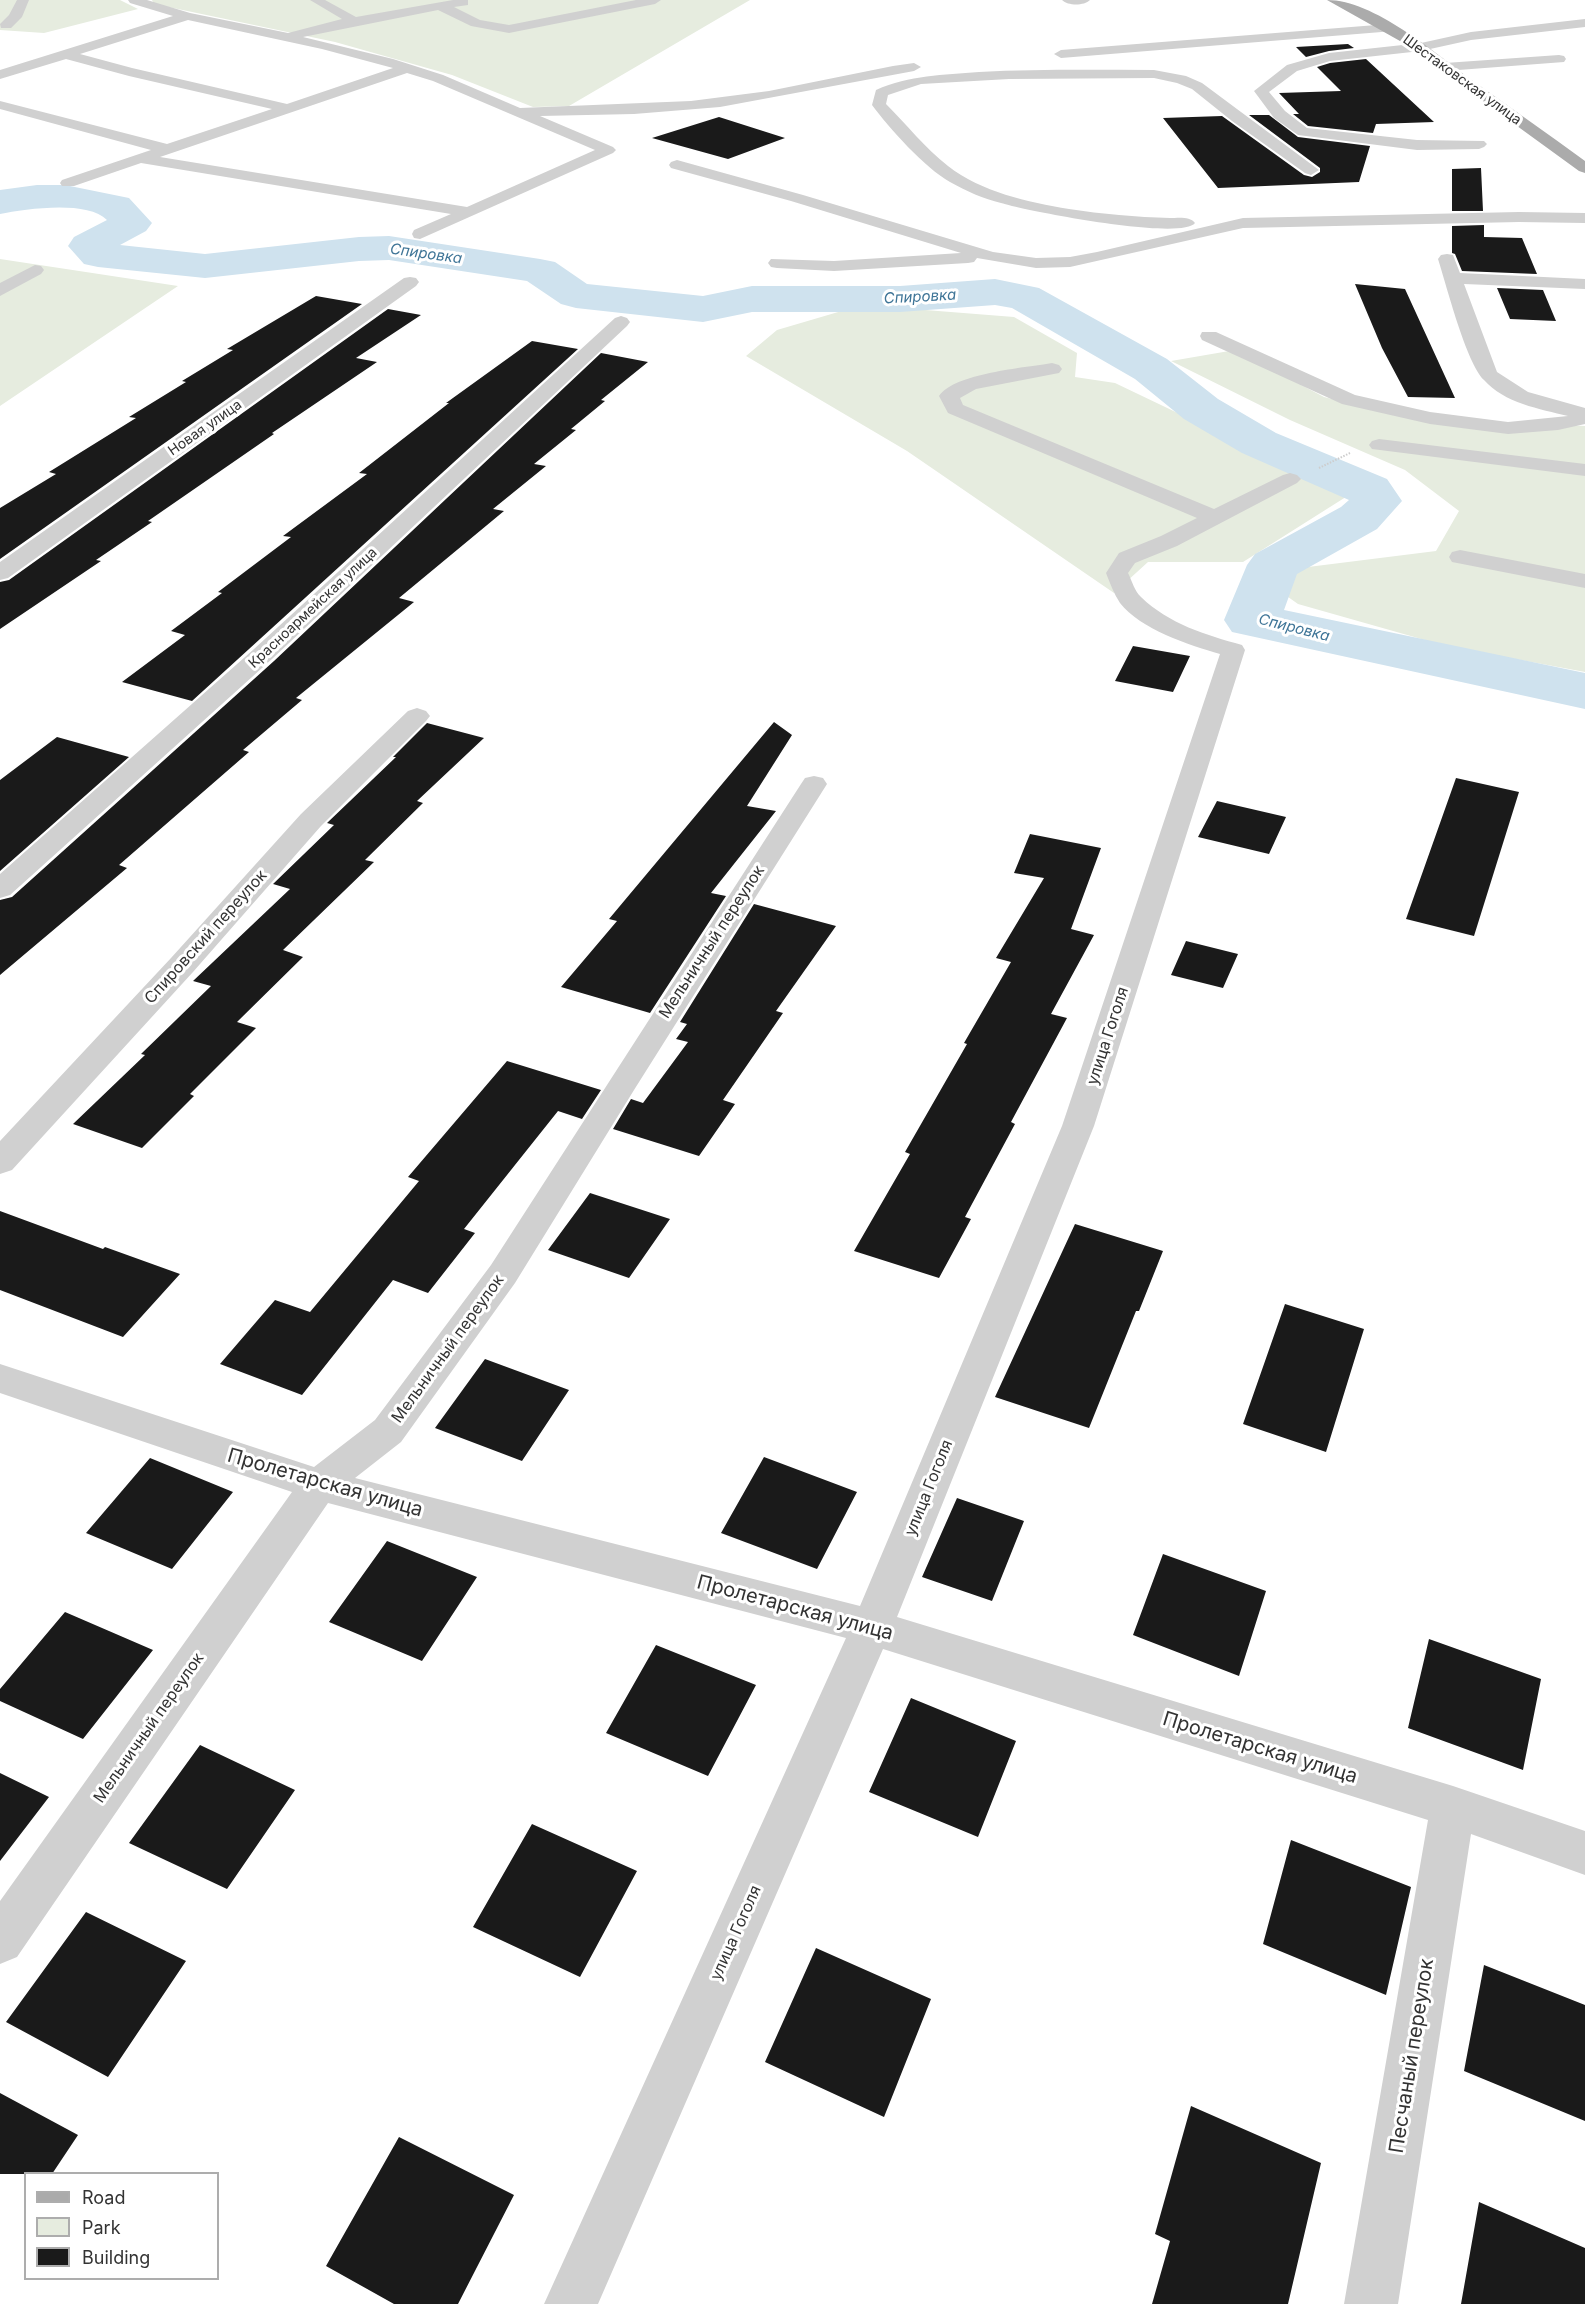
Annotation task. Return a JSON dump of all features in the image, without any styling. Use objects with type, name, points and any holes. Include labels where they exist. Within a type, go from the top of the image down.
[{"type":"main road","name":"Шестаковская улица","points":[[1333,0],[1421,47],[1445,67],[1585,168]]},
{"type":"street","points":[[6,25],[15,17],[23,0]]},
{"type":"street","points":[[134,0],[187,16],[287,37],[438,78],[608,150],[420,234]]},
{"type":"street","points":[[316,0],[354,21]]},
{"type":"street","points":[[287,37],[354,21],[474,0]]},
{"type":"street","points":[[440,6],[476,23],[509,29],[656,0]]},
{"type":"street","points":[[1068,0],[1084,0]]},
{"type":"street","points":[[0,75],[187,16]]},
{"type":"street","points":[[1479,144],[1418,145],[1303,132],[1288,124],[1261,92],[1292,68],[1329,57],[1421,47],[1471,36],[1585,23]]},
{"type":"street","points":[[1049,54],[1389,28]]},
{"type":"street","points":[[68,55],[129,72],[287,108]]},
{"type":"street","points":[[1445,67],[1558,59]]},
{"type":"street","points":[[520,112],[695,105],[748,99],[848,76],[929,64]]},
{"type":"street","points":[[68,183],[406,68]]},
{"type":"street","points":[[1311,170],[1237,118],[1197,86],[1181,79],[1154,74],[1009,75],[921,80],[881,93],[879,105],[919,150],[955,178],[1000,198],[1079,215],[1150,223],[1507,217],[1585,218]]},
{"type":"street","points":[[0,105],[167,149]]},
{"type":"street","points":[[139,159],[469,212]]},
{"type":"street","points":[[677,165],[797,198],[991,257],[1036,263],[1070,262],[1243,223]]},
{"type":"street","points":[[777,263],[834,266],[991,257]]},
{"type":"street","points":[[1447,258],[1488,374],[1504,386],[1544,404],[1585,416]]},
{"type":"street","points":[[0,291],[35,270]]},
{"type":"street","points":[[1454,278],[1585,285]]},
{"type":"street","name":"Новая улица","points":[[0,573],[410,282]]},
{"type":"street","name":"Красноармейская улица","points":[[0,889],[263,654],[621,322]]},
{"type":"street","points":[[1209,336],[1348,400],[1430,418],[1508,428],[1558,424],[1585,416]]},
{"type":"street","points":[[1052,369],[970,384],[949,396],[955,409],[1214,517],[1290,479]]},
{"type":"street","points":[[1379,445],[1585,470]]},
{"type":"street","name":"улица Гоголя","points":[[571,2304],[872,1627],[1078,1126],[1233,650],[1191,638],[1158,621],[1130,600],[1116,573],[1126,558],[1169,541],[1214,517]]},
{"type":"street","points":[[1460,557],[1585,581]]},
{"type":"street","name":"Спировский переулок","points":[[0,1162],[182,965],[311,820],[417,716]]},
{"type":"street","name":"Мельничный переулок","points":[[0,1941],[319,1485],[388,1431],[503,1274],[814,784]]},
{"type":"street","name":"Пролетарская улица","points":[[0,1378],[319,1485],[872,1627],[1454,1807],[1585,1853]]},
{"type":"street","name":"Песчаный переулок","points":[[1371,2304],[1454,1807]]},
{"type":"path","points":[[1312,472],[1332,461]]},
{"type":"green space","points":[[0,0],[120,0],[138,9],[44,33],[0,30]]},
{"type":"green space","points":[[152,0],[750,0],[569,106],[533,107],[452,75],[335,42],[154,4]]},
{"type":"green space","points":[[0,259],[178,286],[0,406]]},
{"type":"green space","points":[[862,305],[1014,317],[1077,353],[1075,377],[1115,383],[1349,495],[1243,562],[1148,562],[1114,593],[907,451],[746,356],[777,330]]},
{"type":"green space","points":[[1235,350],[1324,397],[1408,418],[1585,426],[1585,672],[1446,646],[1298,604],[1274,587],[1284,570],[1436,551],[1459,511],[1405,470],[1290,420],[1171,361]]},
{"type":"building","points":[[1348,44],[1354,48],[1306,57],[1296,47]]},
{"type":"building","points":[[1366,59],[1434,122],[1376,124],[1373,133],[1308,126],[1293,114],[1299,114],[1279,93],[1341,91],[1317,67],[1330,63]]},
{"type":"building","points":[[1249,115],[1269,115],[1298,137],[1370,146],[1359,182],[1218,188],[1163,118],[1222,116],[1304,175],[1312,177],[1320,172],[1320,168]]},
{"type":"building","points":[[719,117],[785,138],[728,159],[652,138]]},
{"type":"building","points":[[1481,168],[1483,211],[1452,211],[1452,169]]},
{"type":"building","points":[[1484,225],[1484,237],[1522,238],[1537,274],[1462,271],[1455,254],[1452,253],[1452,226]]},
{"type":"building","points":[[1355,284],[1405,289],[1455,398],[1408,397],[1382,348]]},
{"type":"building","points":[[1497,288],[1543,290],[1556,321],[1510,319]]},
{"type":"building","points":[[316,296],[362,304],[0,559],[0,508],[56,474],[49,472],[136,418],[129,417],[233,350],[227,349]]},
{"type":"building","points":[[388,309],[421,315],[356,358],[377,362],[272,433],[274,434],[96,560],[101,561],[0,629],[0,582],[9,580]]},
{"type":"building","points":[[532,341],[578,349],[192,701],[122,682],[185,635],[171,631],[291,537],[283,536],[367,474],[359,473],[449,403],[446,403]]},
{"type":"building","points":[[601,353],[648,362],[601,400],[605,401],[571,429],[576,430],[534,464],[546,466],[493,509],[504,511],[399,598],[414,602],[296,698],[302,700],[243,750],[249,752],[119,865],[127,868],[0,975],[0,900],[12,897],[274,661]]},
{"type":"building","points":[[1133,646],[1190,656],[1173,692],[1115,681]]},
{"type":"building","points":[[774,722],[792,735],[747,806],[776,811],[711,893],[726,896],[650,1013],[561,987],[617,921],[609,919]]},
{"type":"building","points":[[427,723],[484,738],[417,801],[423,803],[365,860],[374,862],[283,950],[303,957],[237,1022],[256,1028],[190,1094],[194,1096],[142,1148],[73,1124],[145,1055],[141,1054],[211,986],[193,981],[290,889],[273,884],[334,825],[327,823],[396,757],[393,757]]},
{"type":"building","points":[[57,737],[129,757],[0,871],[0,780]]},
{"type":"building","points":[[1456,778],[1519,792],[1474,936],[1406,919]]},
{"type":"building","points":[[1217,801],[1286,817],[1269,854],[1198,837]]},
{"type":"building","points":[[1030,834],[1101,848],[1071,929],[1094,935],[1051,1014],[1067,1018],[1011,1122],[1015,1124],[965,1217],[971,1219],[939,1278],[854,1251],[910,1154],[905,1152],[1011,962],[996,958],[1044,878],[1014,873]]},
{"type":"building","points":[[754,904],[836,926],[776,1011],[783,1013],[723,1100],[735,1104],[699,1156],[613,1129],[631,1099],[643,1103],[688,1042],[676,1039],[687,1024],[680,1022]]},
{"type":"building","points":[[1186,941],[1238,954],[1223,988],[1171,975]]},
{"type":"building","points":[[507,1061],[601,1090],[582,1119],[558,1111],[464,1229],[475,1233],[428,1293],[393,1280],[302,1395],[220,1364],[275,1300],[310,1312],[419,1181],[408,1177]]},
{"type":"building","points":[[590,1193],[670,1219],[629,1278],[548,1250]]},
{"type":"building","points":[[0,1211],[103,1249],[105,1247],[180,1274],[123,1337],[0,1290]]},
{"type":"building","points":[[1075,1224],[1163,1251],[1089,1428],[995,1397]]},
{"type":"building","points":[[1285,1304],[1364,1329],[1326,1452],[1243,1424]]},
{"type":"building","points":[[485,1359],[569,1390],[522,1461],[435,1428]]},
{"type":"building","points":[[764,1457],[857,1492],[817,1569],[721,1533]]},
{"type":"building","points":[[150,1458],[233,1492],[172,1569],[86,1533]]},
{"type":"building","points":[[957,1498],[1024,1521],[992,1601],[922,1577]]},
{"type":"building","points":[[387,1541],[477,1577],[422,1661],[329,1622]]},
{"type":"building","points":[[1163,1554],[1266,1591],[1239,1676],[1133,1635]]},
{"type":"building","points":[[65,1612],[153,1650],[83,1739],[0,1701],[0,1689]]},
{"type":"building","points":[[1429,1639],[1541,1679],[1523,1770],[1408,1728]]},
{"type":"building","points":[[656,1645],[756,1685],[708,1776],[606,1733]]},
{"type":"building","points":[[911,1698],[1016,1741],[978,1837],[869,1792]]},
{"type":"building","points":[[200,1745],[295,1790],[227,1889],[129,1843]]},
{"type":"building","points":[[0,1773],[49,1797],[0,1861]]},
{"type":"building","points":[[532,1824],[637,1871],[580,1977],[473,1927]]},
{"type":"building","points":[[1291,1840],[1411,1887],[1386,1995],[1263,1944]]},
{"type":"building","points":[[86,1912],[186,1961],[108,2077],[6,2022]]},
{"type":"building","points":[[816,1948],[931,1999],[884,2117],[765,2062]]},
{"type":"building","points":[[1484,1965],[1585,2005],[1585,2121],[1464,2071]]},
{"type":"building","points":[[0,2093],[78,2135],[53,2172],[0,2174]]},
{"type":"building","points":[[1191,2106],[1321,2163],[1288,2304],[1152,2304],[1170,2241],[1155,2234]]},
{"type":"building","points":[[399,2137],[514,2195],[458,2304],[394,2304],[326,2266]]},
{"type":"building","points":[[1479,2202],[1585,2248],[1585,2304],[1461,2304]]},
{"type":"waterway","name":"Спировка","points":[[0,202],[37,196],[65,196],[115,206],[132,223],[88,246],[98,255],[205,266],[359,249],[389,248],[540,271],[576,295],[703,309],[752,299],[900,299],[995,292],[1024,297],[1151,369],[1201,409],[1259,443],[1369,490],[1377,501],[1359,518],[1274,565],[1252,620],[1585,691]]}]
